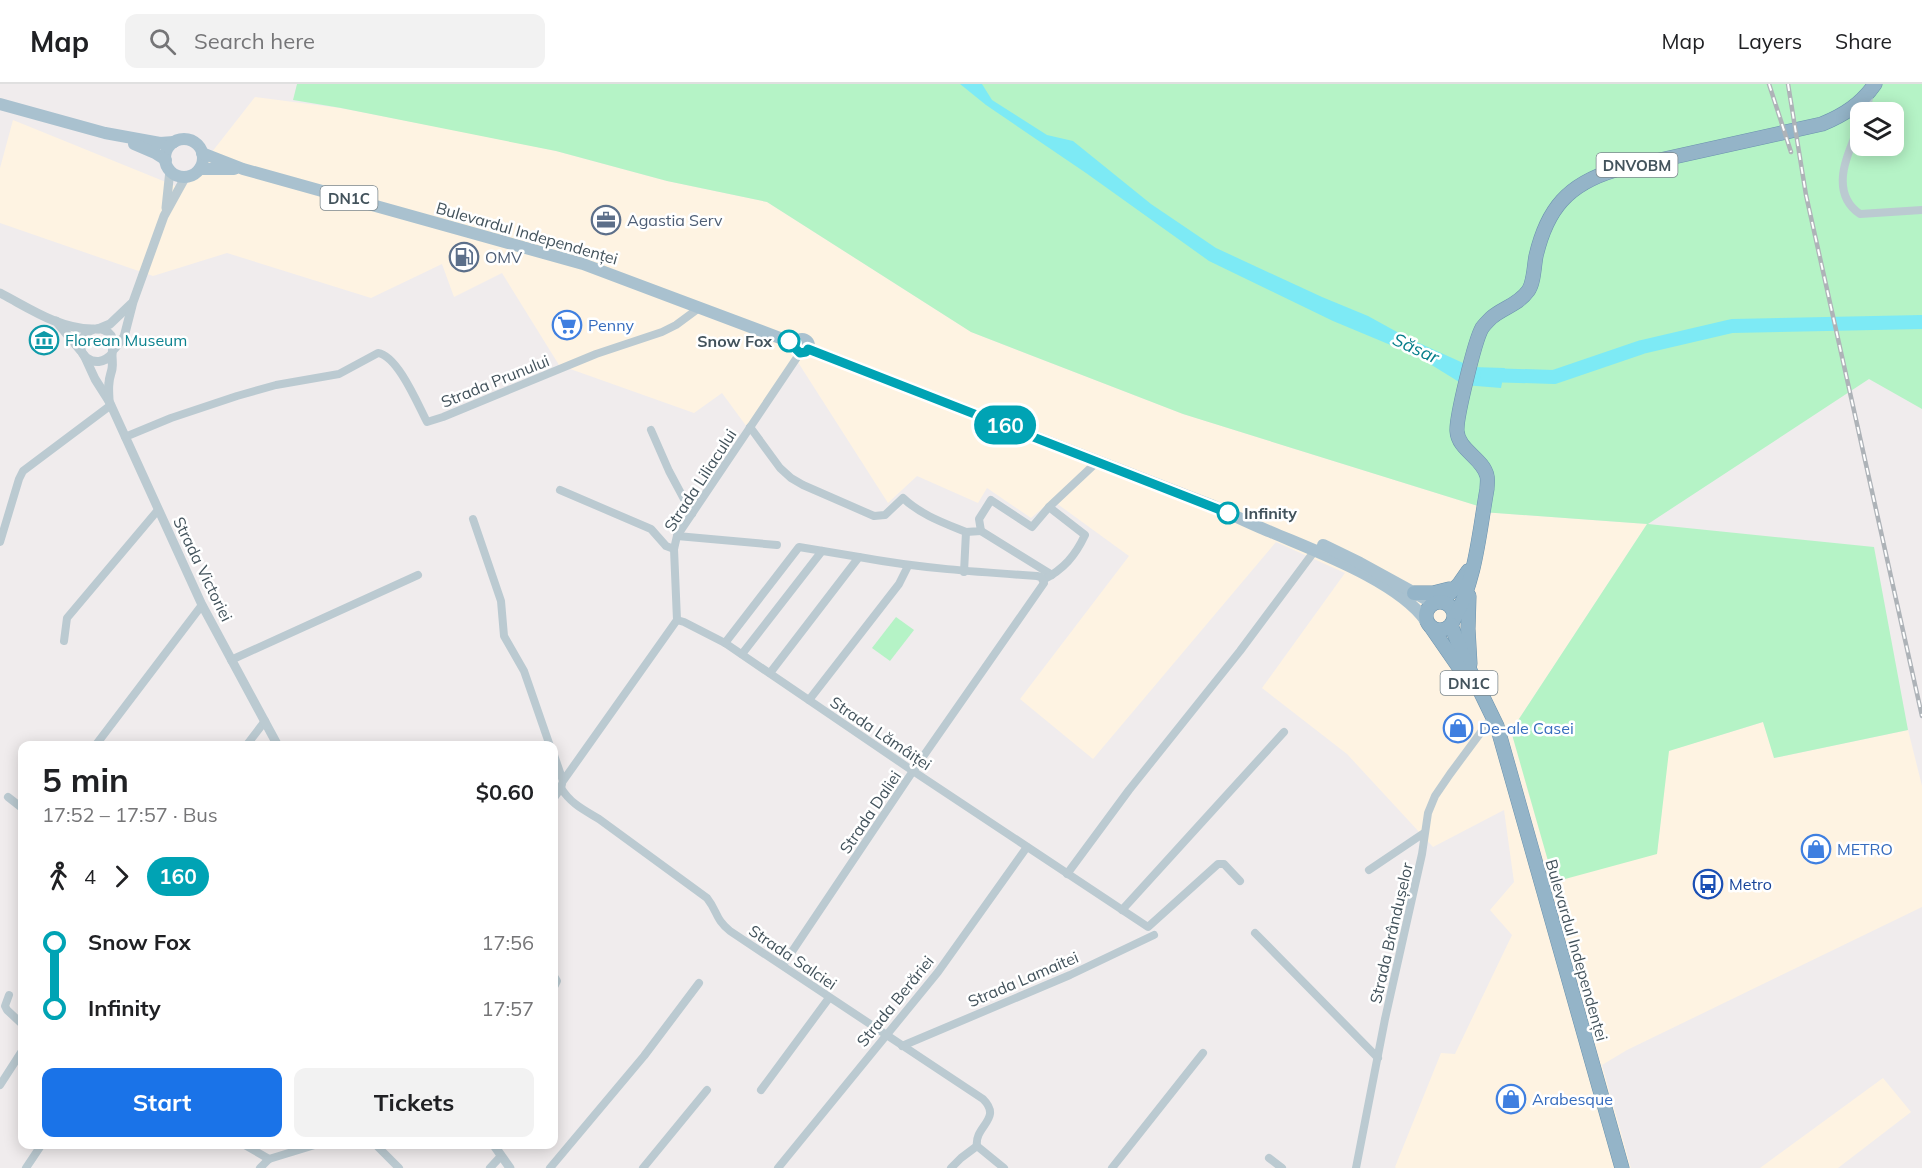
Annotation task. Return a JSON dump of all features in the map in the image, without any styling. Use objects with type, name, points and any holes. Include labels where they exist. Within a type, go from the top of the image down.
[{"type":"highway","name":"DNVOBM","points":[[1453,622],[1461,606],[1465,583],[1474,558],[1487,489],[1487,475],[1479,462],[1462,445],[1456,433],[1473,354],[1482,328],[1491,317],[1508,308],[1529,290],[1540,240],[1547,222],[1560,202],[1579,185],[1615,170],[1821,124],[1848,112],[1872,89]]},
{"type":"highway","name":"DNVOBM","points":[[1465,583],[1470,669]]},
{"type":"highway","points":[[1413,593],[1433,593],[1465,583]]},
{"type":"highway","points":[[1453,622],[1440,630],[1429,624],[1427,609],[1465,583]]},
{"type":"highway","name":"DN1C","points":[[1438,602],[1448,604],[1453,609],[1453,622]]},
{"type":"highway","name":"Bulevardul Independenței","points":[[1453,622],[1463,656],[1497,726],[1622,1168]]},
{"type":"highway","name":"Bulevardul Independenței","points":[[1429,624],[1465,676],[1501,741]]},
{"type":"main road","name":"DN1C","points":[[0,104],[105,133],[160,143],[191,140],[202,153]]},
{"type":"main road","name":"DN1C","points":[[105,133],[141,147],[168,165],[174,174],[192,175],[200,169]]},
{"type":"main road","points":[[168,165],[166,153],[174,142]]},
{"type":"main road","points":[[200,169],[203,161],[202,153]]},
{"type":"main road","name":"Bulevardul Independenței","points":[[202,153],[243,169],[583,264],[1211,505],[1320,544],[1360,563],[1413,593],[1438,602]]},
{"type":"main road","name":"Bulevardul Independenței","points":[[200,169],[243,169]]},
{"type":"main road","name":"Bulevardul Independenței","points":[[1211,505],[1270,532],[1316,549],[1382,584],[1407,600],[1429,624]]},
{"type":"street","points":[[1850,147],[1842,176],[1844,190],[1852,209],[1860,214],[1922,210]]},
{"type":"street","points":[[164,216],[168,165]]},
{"type":"street","points":[[133,302],[110,324],[84,336],[81,341],[82,353],[88,359],[98,362],[108,358],[123,337],[164,216],[186,176]]},
{"type":"street","points":[[0,293],[71,327],[95,329],[108,333],[112,337],[113,352],[109,382],[110,403],[23,471],[0,542]]},
{"type":"street","name":"Strada Prunului","points":[[125,436],[237,396],[276,385],[339,374],[378,353],[388,358],[404,378],[427,422],[596,354],[662,332],[699,308]]},
{"type":"street","name":"Strada Victoriei","points":[[56,321],[82,353],[95,380],[110,403],[202,604],[275,741]]},
{"type":"street","name":"Strada Liliacului","points":[[677,620],[674,549],[677,537],[801,348]]},
{"type":"street","points":[[750,427],[780,468],[803,485],[874,516],[885,515],[903,498],[925,515],[966,532],[981,531],[1052,575]]},
{"type":"street","points":[[651,430],[669,471],[692,514]]},
{"type":"street","points":[[981,531],[979,519],[991,500],[1032,527],[1049,507],[1098,461]]},
{"type":"street","points":[[560,490],[651,529],[666,546],[674,549]]},
{"type":"street","points":[[725,643],[799,547],[908,566],[1037,576],[1043,583],[1059,571],[1078,549],[1085,535],[1049,507]]},
{"type":"street","points":[[63,641],[67,618],[158,510]]},
{"type":"street","points":[[473,519],[501,601],[504,636],[524,671],[548,741]]},
{"type":"street","points":[[964,572],[966,532]]},
{"type":"street","points":[[677,537],[777,545]]},
{"type":"street","points":[[1067,874],[1129,790],[1240,651],[1316,549]]},
{"type":"street","points":[[742,654],[822,550]]},
{"type":"street","points":[[770,673],[859,557]]},
{"type":"street","points":[[809,700],[899,584],[908,566]]},
{"type":"street","points":[[231,660],[418,575]]},
{"type":"street","name":"Strada Daliei","points":[[783,965],[1043,583]]},
{"type":"street","points":[[99,741],[202,604]]},
{"type":"street","points":[[558,791],[677,620]]},
{"type":"street","name":"Strada Lămâiței","points":[[677,620],[725,643],[742,654],[1148,927],[1218,864],[1224,864],[1240,881]]},
{"type":"street","name":"Strada Brândușelor","points":[[1356,1168],[1422,854],[1428,813],[1435,796],[1490,720]]},
{"type":"street","points":[[250,741],[265,721]]},
{"type":"street","points":[[1122,910],[1284,732]]},
{"type":"street","points":[[558,770],[562,784]]},
{"type":"street","name":"Strada Salciei","points":[[562,784],[573,803],[581,810],[599,819],[707,898],[716,916],[730,931],[983,1099],[990,1113],[989,1119],[978,1135],[977,1146]]},
{"type":"street","points":[[8,797],[18,805]]},
{"type":"street","points":[[1369,870],[1424,833]]},
{"type":"street","name":"Strada Berăriei","points":[[778,1168],[938,972],[1027,847]]},
{"type":"street","points":[[1255,933],[1378,1058]]},
{"type":"street","name":"Strada Lamaitei","points":[[903,1046],[1070,975],[1154,934]]},
{"type":"street","points":[[550,1168],[644,1056],[699,983]]},
{"type":"street","points":[[9,995],[5,1006],[18,1020]]},
{"type":"street","points":[[761,1090],[829,998]]},
{"type":"street","points":[[1112,1168],[1203,1053]]},
{"type":"street","points":[[0,1085],[18,1057]]},
{"type":"street","points":[[644,1168],[707,1090]]},
{"type":"street","points":[[951,1168],[977,1146],[1004,1168]]},
{"type":"street","points":[[26,1168],[39,1149]]},
{"type":"street","points":[[252,1149],[269,1159]]},
{"type":"street","points":[[260,1168],[269,1159],[302,1149]]},
{"type":"street","points":[[380,1149],[399,1168]]},
{"type":"street","points":[[496,1149],[510,1168]]},
{"type":"street","points":[[489,1168],[501,1156]]},
{"type":"street","points":[[1269,1158],[1282,1168]]},
{"type":"shaded area","points":[[255,97],[340,108],[464,132],[556,151],[667,181],[767,202],[971,332],[1183,414],[1478,506],[1483,512],[1647,524],[1511,731],[1657,854],[1668,751],[1763,722],[1775,758],[1908,730],[1922,786],[1922,907],[1627,1050],[1602,1065],[1631,1168],[1396,1168],[1441,1053],[1455,1054],[1512,935],[1490,910],[1514,882],[1504,810],[1433,847],[1347,754],[1262,688],[1345,573],[1276,542],[1093,759],[1020,699],[1129,556],[1052,500],[1031,518],[987,488],[978,503],[917,476],[888,503],[794,356],[747,427],[722,393],[694,413],[559,365],[502,273],[454,297],[442,264],[371,298],[227,253],[153,276],[0,223],[0,168],[13,120],[183,189]]},
{"type":"shaded area","points":[[1883,1078],[1911,1112],[1838,1168],[1760,1168]]},
{"type":"green space","points":[[297,84],[1922,84],[1922,409],[1869,379],[1648,524],[1874,547],[1908,730],[1774,758],[1763,722],[1669,751],[1657,854],[1554,882],[1511,731],[1647,524],[1482,512],[1478,506],[1183,414],[971,332],[767,202],[667,181],[556,151],[293,100]]},
{"type":"green space","points":[[896,617],[914,630],[890,661],[872,648]]},
{"type":"water","points":[[960,84],[982,84],[992,100],[1047,135],[1073,141],[1151,204],[1216,248],[1368,316],[1408,338],[1472,367],[1505,368],[1501,388],[1464,385],[1417,356],[1333,321],[1209,261],[986,105]]},
{"type":"waterway","name":"Săsar","points":[[1487,375],[1554,377],[1642,347],[1732,326],[1922,322]]},
{"type":"railway","points":[[1769,84],[1791,152]]},
{"type":"railway","points":[[1788,84],[1806,195],[1922,716]]},
{"type":"bus line","name":"160","points":[[789,341],[795,344],[795,348],[800,353],[808,349],[1228,513]]},
{"type":"place","name":"Agastia Serv","points":[[606,220]]},
{"type":"place","name":"OMV","points":[[464,257]]},
{"type":"place","name":"Penny","points":[[567,325]]},
{"type":"place","name":"Florean Museum","points":[[44,340]]},
{"type":"place","name":"Snow Fox","points":[[789,341]]},
{"type":"place","name":"Infinity","points":[[1228,513]]},
{"type":"place","name":"De-ale Casei","points":[[1458,728]]},
{"type":"place","name":"METRO","points":[[1816,849]]},
{"type":"place","name":"Metro","points":[[1708,884]]},
{"type":"place","name":"Arabesque","points":[[1511,1099]]}]
